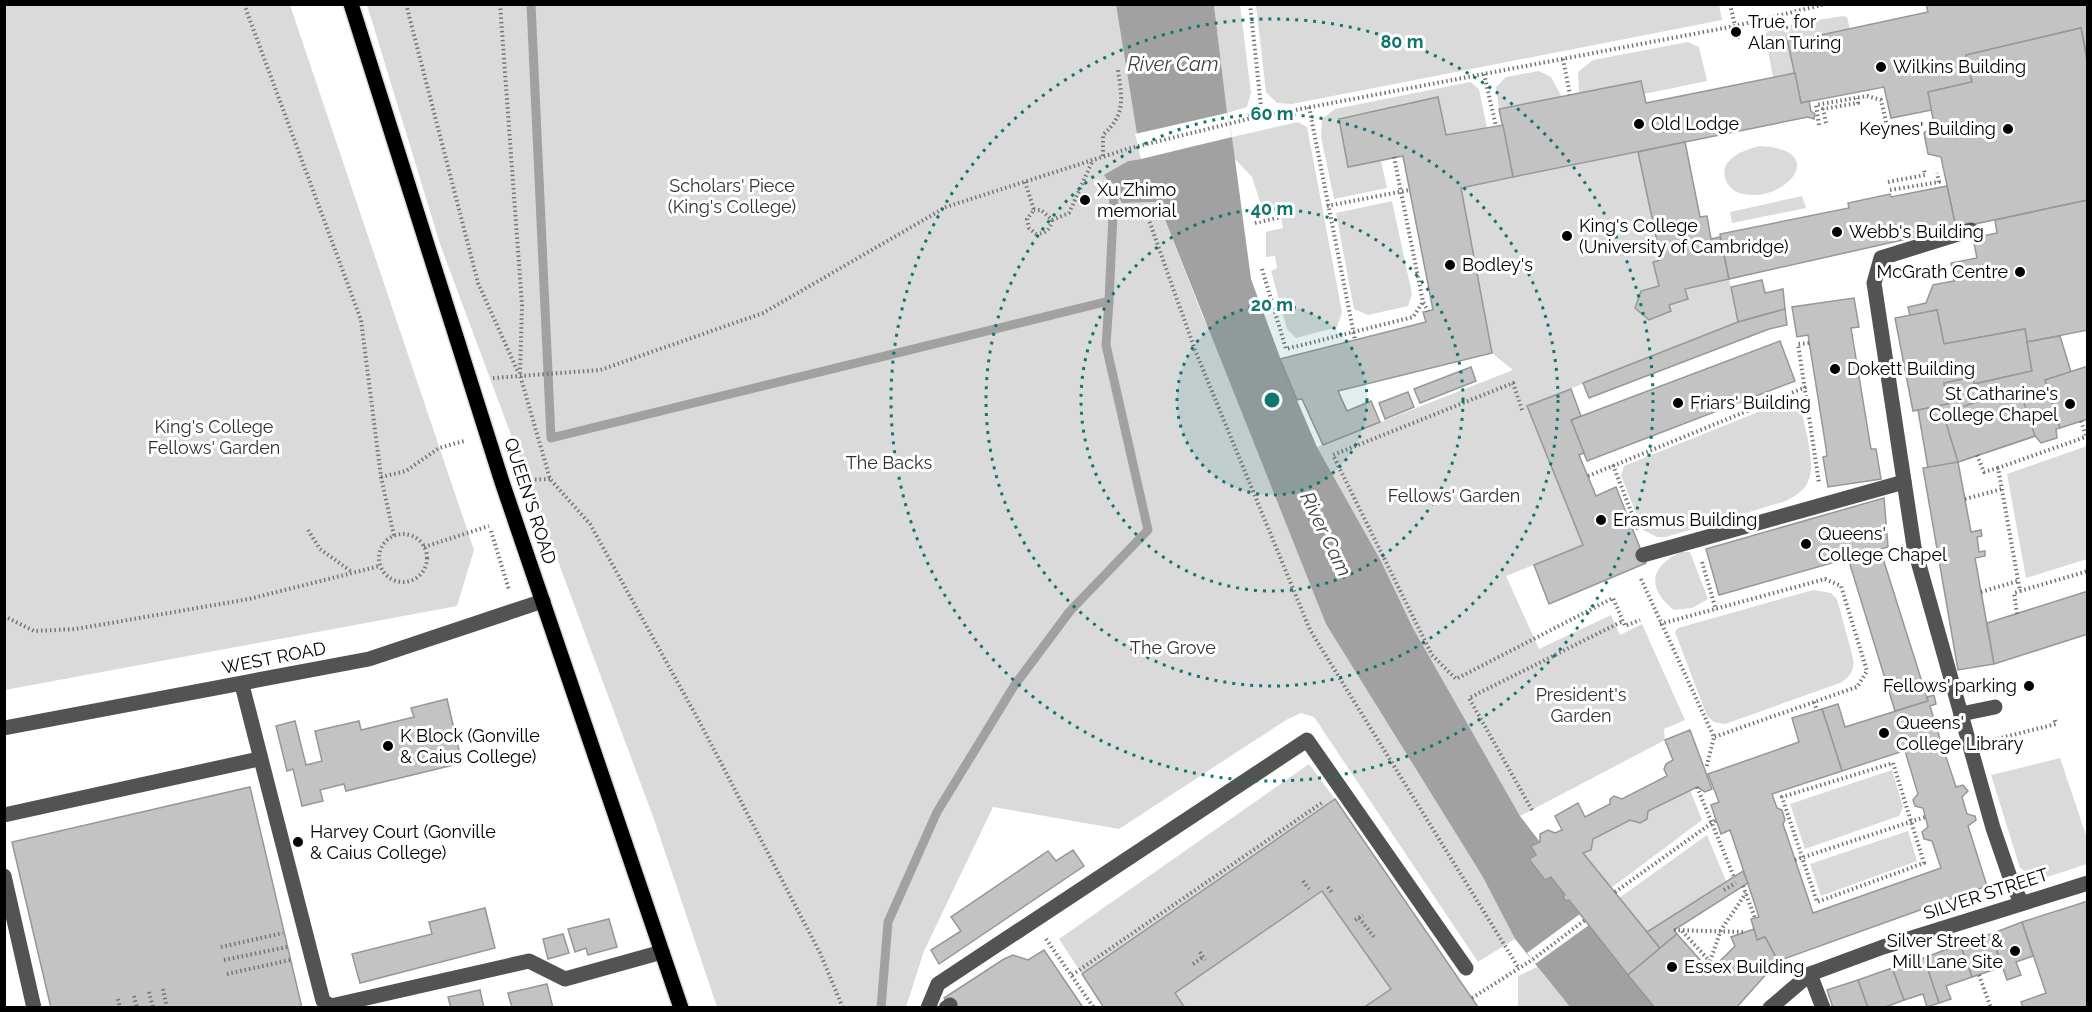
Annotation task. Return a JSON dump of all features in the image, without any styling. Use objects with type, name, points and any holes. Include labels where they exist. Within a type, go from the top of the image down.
[{"type":"main road","name":"QUEEN'S ROAD","points":[[351,4],[502,482],[681,1008]]},
{"type":"street","points":[[1971,230],[1880,252],[1874,283],[1914,547],[1993,828],[2013,886],[2022,903]]},
{"type":"street","points":[[1645,555],[1904,482]]},
{"type":"street","name":"WEST ROAD","points":[[4,728],[242,685],[369,659],[543,600]]},
{"type":"street","points":[[242,685],[322,1001],[331,1006],[529,961],[565,980],[663,952]]},
{"type":"street","points":[[1960,714],[1995,707]]},
{"type":"street","points":[[928,1008],[938,984],[1307,740],[1466,968]]},
{"type":"street","points":[[4,815],[260,759]]},
{"type":"street","points":[[4,876],[34,1008]]},
{"type":"street","name":"SILVER STREET","points":[[1770,1008],[1810,974],[1883,947],[2088,883]]},
{"type":"street","points":[[1810,974],[1823,1008]]},
{"type":"path","points":[[244,4],[360,320],[381,477],[394,536]]},
{"type":"path","points":[[406,4],[478,283],[520,375],[550,479],[590,524],[721,763],[820,953],[843,1008]]},
{"type":"path","points":[[500,4],[522,305],[520,375]]},
{"type":"path","points":[[1250,4],[1262,116]]},
{"type":"path","points":[[1730,4],[1735,26]]},
{"type":"path","points":[[520,375],[600,370],[763,313],[946,207],[1127,149],[1262,116],[1735,26],[1826,4]]},
{"type":"path","points":[[1563,59],[1570,95]]},
{"type":"path","points":[[1103,156],[1103,135],[1113,127],[1120,112],[1119,70]]},
{"type":"path","points":[[1484,74],[1496,126]]},
{"type":"path","points":[[1819,124],[1816,105],[1867,96],[1881,100],[1887,126]]},
{"type":"path","points":[[1826,123],[1823,109],[1858,103],[1857,98]]},
{"type":"path","points":[[1309,107],[1354,340]]},
{"type":"path","points":[[1394,158],[1424,302],[1428,311]]},
{"type":"path","points":[[1052,220],[1069,213],[1093,159]]},
{"type":"path","points":[[1888,182],[1925,175],[1924,170]]},
{"type":"path","points":[[1890,190],[1939,182],[1937,173]]},
{"type":"path","points":[[1025,182],[1034,210]]},
{"type":"path","points":[[1327,206],[1409,190]]},
{"type":"path","points":[[1145,209],[1195,350],[1310,630],[1518,967]]},
{"type":"path","points":[[1034,210],[1041,210],[1052,220]]},
{"type":"path","points":[[1034,210],[1027,219],[1029,228],[1036,234],[1045,233],[1051,228],[1052,220]]},
{"type":"path","points":[[1255,223],[1281,218]]},
{"type":"path","points":[[1262,269],[1286,349],[1413,317],[1424,302]]},
{"type":"path","points":[[1809,343],[1798,344],[1822,505]]},
{"type":"path","points":[[1522,410],[1513,383],[1334,455],[1432,655],[1456,679],[1613,598],[1625,626],[1640,620]]},
{"type":"path","points":[[1588,476],[1806,387]]},
{"type":"path","points":[[1977,455],[1984,472],[1998,468],[2087,436],[2081,421]]},
{"type":"path","points":[[381,477],[406,471],[439,448]]},
{"type":"path","points":[[1613,465],[1645,555],[1652,564],[1640,581],[1714,737],[1706,769]]},
{"type":"path","points":[[1998,468],[2020,591]]},
{"type":"path","points":[[1965,498],[2002,489]]},
{"type":"path","points":[[424,547],[489,526]]},
{"type":"path","points":[[308,530],[320,549],[352,572]]},
{"type":"path","points":[[408,535],[424,547],[426,562],[419,576],[413,580],[397,581],[390,578],[380,566],[379,559],[383,545],[394,536],[408,535]]},
{"type":"path","points":[[1696,541],[1716,610]]},
{"type":"path","points":[[4,616],[34,631],[76,629],[249,599],[380,566]]},
{"type":"path","points":[[2017,614],[2014,593],[2088,571]]},
{"type":"path","points":[[1660,624],[1825,579],[1841,586],[1867,671],[1857,687],[1714,737]]},
{"type":"path","points":[[1981,592],[2018,581]]},
{"type":"path","points":[[1532,810],[1469,698],[1623,621]]},
{"type":"path","points":[[1814,702],[1817,710]]},
{"type":"path","points":[[1988,741],[2056,724],[2054,718]]},
{"type":"path","points":[[1893,763],[1910,822],[1924,863],[1817,902],[1782,797],[1893,763]]},
{"type":"path","points":[[1697,787],[1715,820],[1734,877]]},
{"type":"path","points":[[1072,975],[1341,789]]},
{"type":"path","points":[[1795,860],[1925,817]]},
{"type":"path","points":[[1615,892],[1715,820]]},
{"type":"path","points":[[1303,881],[1309,889]]},
{"type":"path","points":[[1724,890],[1736,883]]},
{"type":"path","points":[[1328,886],[1333,894]]},
{"type":"path","points":[[1743,886],[1755,918]]},
{"type":"path","points":[[1710,961],[1721,930],[1746,893]]},
{"type":"path","points":[[1359,918],[1374,938]]},
{"type":"path","points":[[1472,998],[1532,960],[1584,920]]},
{"type":"path","points":[[1034,921],[1094,1008]]},
{"type":"path","points":[[1674,930],[1743,932]]},
{"type":"path","points":[[1682,930],[1715,967]]},
{"type":"path","points":[[221,947],[284,933]]},
{"type":"path","points":[[224,960],[288,947]]},
{"type":"path","points":[[1193,964],[1203,956]]},
{"type":"path","points":[[227,974],[290,960]]},
{"type":"path","points":[[1979,975],[1991,1008]]},
{"type":"path","points":[[163,989],[167,1008]]},
{"type":"path","points":[[149,992],[153,1008]]},
{"type":"path","points":[[134,996],[137,1008]]},
{"type":"path","points":[[118,999],[120,1008]]},
{"type":"green space","name":"King's College Fellows' Garden","points":[[5,4],[290,5],[474,550],[457,606],[5,690]]},
{"type":"green space","name":"The Backs","points":[[367,5],[1116,5],[1141,159],[1128,161],[1105,176],[1122,203],[1158,202],[1203,317],[1515,939],[1478,962],[1314,717],[1301,713],[1286,720],[1119,829],[993,807],[924,951],[906,1007],[717,1007],[655,822],[440,244]],"holes":[[[936,819],[893,914],[910,862]]]},
{"type":"green space","points":[[1214,5],[1240,5],[1251,93],[1247,107],[1227,113]]},
{"type":"green space","points":[[1256,5],[1719,5],[1722,20],[1292,104],[1277,103],[1266,92]]},
{"type":"green space","points":[[1847,17],[1850,29],[1793,41],[1787,39],[1795,73],[1773,77],[1765,35],[1770,28]]},
{"type":"green space","points":[[1688,42],[1699,47],[1707,81],[1644,94],[1641,81],[1579,93],[1578,72],[1593,60]]},
{"type":"green space","points":[[1539,71],[1551,77],[1562,97],[1499,109],[1496,87],[1506,77]]},
{"type":"green space","points":[[1470,82],[1479,89],[1487,128],[1446,135],[1339,120],[1348,167],[1381,161],[1387,188],[1334,199],[1321,137],[1322,119],[1335,109]]},
{"type":"green space","points":[[1298,122],[1307,127],[1342,312],[1337,327],[1296,338],[1287,329],[1271,271],[1277,268],[1275,256],[1266,257],[1266,232],[1283,228],[1279,208],[1263,211],[1252,177],[1234,158],[1232,137]]},
{"type":"green space","points":[[1759,146],[1781,149],[1793,156],[1797,166],[1794,175],[1785,185],[1772,192],[1756,195],[1734,191],[1725,178],[1727,164],[1740,153]]},
{"type":"green space","points":[[1638,152],[1661,260],[1653,262],[1659,286],[1641,291],[1636,309],[1649,319],[1669,305],[1688,299],[1685,289],[1729,279],[1738,322],[1527,406],[1583,545],[1506,576],[1539,649],[1611,615],[1620,635],[1642,624],[1685,720],[1664,729],[1665,740],[1520,816],[1413,628],[1381,561],[1317,447],[1513,370],[1492,353],[1461,188]]},
{"type":"green space","points":[[1802,196],[1806,208],[1732,223],[1730,212]]},
{"type":"green space","points":[[1392,201],[1412,294],[1408,306],[1368,315],[1354,309],[1336,213]]},
{"type":"green space","points":[[1793,398],[1799,401],[1811,462],[1809,479],[1800,492],[1786,501],[1666,537],[1657,537],[1643,530],[1621,476],[1624,466]]},
{"type":"green space","points":[[2087,446],[2087,559],[2026,578],[2007,474]]},
{"type":"green space","points":[[1681,552],[1690,552],[1708,599],[1692,608],[1674,610],[1659,594],[1655,578],[1663,564]]},
{"type":"green space","points":[[1813,590],[1831,593],[1837,599],[1853,658],[1849,676],[1840,683],[1725,724],[1714,722],[1707,716],[1675,632],[1678,628]]},
{"type":"green space","points":[[2060,758],[2087,838],[2087,864],[2038,880],[2020,868],[1991,775]]},
{"type":"green space","points":[[1309,764],[1335,799],[1082,974],[1059,939]]},
{"type":"green space","points":[[1892,770],[1903,807],[1899,816],[1805,849],[1790,804]]},
{"type":"green space","points":[[1690,790],[1702,820],[1611,888],[1583,853],[1591,850],[1593,839],[1630,820],[1640,823],[1647,819],[1648,811]]},
{"type":"green space","points":[[1908,831],[1917,861],[1821,896],[1810,864]]},
{"type":"green space","points":[[1707,835],[1726,881],[1647,932],[1619,898]]},
{"type":"green space","points":[[1322,891],[1391,989],[1363,1008],[1185,1007],[1175,993]]},
{"type":"green space","points":[[1537,967],[1570,1007],[1518,1007],[1518,976]]},
{"type":"water","name":"River Cam","points":[[1116,5],[1214,5],[1251,279],[1288,379],[1317,447],[1381,561],[1413,628],[1520,816],[1540,842],[1531,846],[1536,855],[1530,859],[1545,880],[1551,877],[1565,895],[1563,897],[1566,901],[1569,900],[1655,1007],[1570,1007],[1515,939],[1483,877],[1326,624],[1158,202],[1122,203],[1104,175],[1128,161],[1141,159]]},
{"type":"pier","points":[[1227,113],[1232,137],[1141,159],[1135,134]]},
{"type":"pier","points":[[1580,914],[1589,925],[1535,964],[1527,953]]},
{"type":"building","name":"Wilkins Building","points":[[1926,4],[2088,4],[2088,61],[2081,28],[1966,55],[1972,82],[1928,92],[1932,110],[1891,118],[1884,87],[1801,103],[1787,39],[1793,41],[1928,12]]},
{"type":"building","name":"Keynes' Building","points":[[2081,28],[2087,61],[2088,200],[1956,228],[1941,157],[1928,154],[1924,133],[1934,124],[1928,92],[1972,82],[1966,55]]},
{"type":"building","name":"Old Lodge","points":[[1795,73],[1801,103],[1809,101],[1811,111],[1815,114],[1814,119],[1808,117],[1513,177],[1499,109],[1641,81],[1646,103]]},
{"type":"building","name":"Bodley's","points":[[1438,97],[1446,135],[1503,125],[1513,177],[1461,188],[1492,353],[1338,391],[1347,411],[1371,401],[1380,422],[1323,445],[1302,399],[1297,400],[1280,359],[1426,322],[1423,312],[1433,310],[1403,156],[1348,167],[1339,119]]},
{"type":"building","points":[[1685,142],[1700,217],[1707,216],[1711,239],[1720,237],[1729,279],[1685,289],[1688,299],[1669,305],[1671,311],[1649,320],[1635,308],[1641,291],[1659,286],[1653,262],[1661,260],[1638,152]]},
{"type":"building","name":"Webb's Building","points":[[1947,186],[1956,228],[1729,279],[1720,234],[1849,208],[1848,203],[1890,194],[1891,197]]},
{"type":"building","name":"McGrath Centre","points":[[2088,200],[2088,330],[2027,342],[2025,329],[1944,344],[1937,310],[1910,316],[1908,307],[1926,303],[1933,285],[1954,281],[1951,263],[1977,258],[1973,238],[1997,233],[1995,220]]},
{"type":"building","points":[[1762,280],[1765,293],[1783,289],[1785,309],[1738,322],[1731,287]]},
{"type":"building","name":"Dokett Building","points":[[1854,298],[1859,327],[1851,328],[1871,449],[1876,449],[1881,479],[1828,487],[1823,457],[1827,456],[1826,448],[1808,335],[1797,337],[1792,307]]},
{"type":"building","points":[[1785,309],[1787,325],[1769,329],[1589,398],[1583,383],[1738,322]]},
{"type":"building","points":[[1937,310],[1944,344],[2025,329],[2032,371],[1974,384],[1973,377],[1944,383],[1948,404],[1913,411],[1895,318]]},
{"type":"building","points":[[2060,336],[2071,372],[2045,380],[2060,428],[2056,429],[2057,438],[2041,443],[2035,436],[1958,462],[1928,468],[1918,410],[1948,404],[1944,383],[1973,377],[1974,384],[2032,371],[2027,342]]},
{"type":"building","name":"Friars' Building","points":[[1780,341],[1795,381],[1587,461],[1571,420]]},
{"type":"building","name":"St Catharine's College Chapel","points":[[2088,366],[2088,419],[2060,428],[2045,380]]},
{"type":"building","points":[[1471,367],[1476,381],[1420,403],[1414,389]]},
{"type":"building","points":[[2019,388],[2035,436],[1958,462],[1943,413]]},
{"type":"building","name":"Erasmus Building","points":[[1571,389],[1581,416],[1571,420],[1584,453],[1579,455],[1596,496],[1616,487],[1646,563],[1549,604],[1534,565],[1583,545],[1527,406]]},
{"type":"building","points":[[1408,392],[1414,407],[1385,419],[1379,403]]},
{"type":"building","points":[[1958,462],[1971,532],[1981,530],[1982,536],[1977,537],[1979,552],[1985,551],[1985,556],[1975,558],[1994,664],[1958,670],[1923,468]]},
{"type":"building","name":"Queens' College Chapel","points":[[1884,498],[1888,547],[1719,595],[1706,549]]},
{"type":"building","points":[[1880,549],[1928,701],[1895,711],[1848,558]]},
{"type":"building","points":[[2088,591],[2088,634],[1994,664],[1987,623]]},
{"type":"building","name":"Queens' College Library","points":[[1934,695],[1936,704],[1930,706],[1940,739],[1842,771],[1822,709],[1838,704],[1845,727],[1928,701],[1927,697]]},
{"type":"building","name":"K Block (Gonville & Caius College)","points":[[447,699],[462,763],[346,791],[344,784],[320,790],[323,801],[302,806],[293,769],[287,771],[276,726],[295,721],[306,765],[322,761],[315,731],[359,721],[361,730],[414,717],[411,708]]},
{"type":"building","points":[[1822,709],[1842,771],[1772,794],[1777,808],[1782,810],[1785,820],[1783,824],[1813,913],[1941,868],[1932,841],[1924,839],[1922,832],[1928,827],[1923,808],[1915,806],[1913,800],[1918,794],[1905,751],[1940,739],[1956,787],[1963,785],[1968,791],[1962,797],[1967,814],[1975,816],[1976,820],[1968,826],[1987,886],[1778,961],[1765,937],[1757,940],[1751,919],[1759,917],[1730,830],[1721,834],[1716,820],[1711,805],[1719,802],[1708,774],[1799,742],[1792,718]]},
{"type":"building","points":[[1690,730],[1712,789],[1705,792],[1697,787],[1648,811],[1647,819],[1640,823],[1630,820],[1593,839],[1591,850],[1583,853],[1660,948],[1628,975],[1569,900],[1566,901],[1563,897],[1565,895],[1551,877],[1545,880],[1529,859],[1536,855],[1531,846],[1540,842],[1540,834],[1548,830],[1555,833],[1562,830],[1555,816],[1578,803],[1585,817],[1610,804],[1610,799],[1614,796],[1622,799],[1667,776],[1664,769],[1666,764],[1673,760],[1665,740]]},
{"type":"building","name":"Harvey Court (Gonville & Caius College)","points":[[250,787],[302,1008],[51,1008],[12,842]]},
{"type":"building","points":[[1335,799],[1478,1007],[1363,1008],[1391,989],[1322,891],[1175,993],[1185,1008],[1104,1008],[1082,974]]},
{"type":"building","points":[[1073,850],[1084,866],[939,964],[931,950],[961,931],[951,917],[1048,851],[1056,861]]},
{"type":"building","points":[[1743,871],[1748,883],[1674,930],[1677,934],[1660,948],[1647,932]]},
{"type":"building","points":[[2088,901],[2088,1008],[2023,1008],[2021,1002],[2046,993],[2022,922]]},
{"type":"building","points":[[485,908],[495,948],[360,983],[352,954],[432,934],[429,922]]},
{"type":"building","points":[[609,919],[617,947],[588,955],[586,948],[575,952],[568,929]]},
{"type":"building","points":[[2022,922],[2033,956],[2016,962],[2021,975],[2007,980],[1991,934]]},
{"type":"building","name":"Essex Building","points":[[1754,929],[1757,940],[1765,937],[1778,961],[1736,1008],[1655,1008],[1628,975],[1677,934],[1710,971],[1735,946],[1731,937]]},
{"type":"building","points":[[563,934],[569,953],[548,959],[543,939]]},
{"type":"building","points":[[1991,934],[2002,967],[1972,977],[1960,944]]},
{"type":"building","points":[[1960,944],[1972,977],[1946,986],[1951,999],[1939,1003],[1924,958]]},
{"type":"building","points":[[1044,950],[1082,1006],[1080,1008],[951,1008],[944,998],[1004,959],[1013,955],[1028,960]]},
{"type":"building","points":[[1924,958],[1939,1003],[1927,1007],[1923,994],[1904,1000],[1892,968]]},
{"type":"building","points":[[1892,968],[1904,1000],[1883,1008],[1868,1008],[1858,980]]},
{"type":"building","points":[[1858,980],[1868,1008],[1833,1008],[1827,990]]},
{"type":"building","points":[[547,984],[553,1008],[512,1008],[508,993]]},
{"type":"building","points":[[480,990],[484,1008],[451,1008],[448,997]]},
{"type":"waterway","points":[[531,4],[551,438],[1109,301],[1114,193]]},
{"type":"waterway","points":[[881,1008],[888,922],[937,812],[1014,686],[1070,611],[1148,530],[1106,345],[1109,301]]},
{"type":"place","name":"True, for Alan Turing","points":[[1736,32]]},
{"type":"place","name":"Wilkins Building","points":[[1881,67]]},
{"type":"place","name":"Old Lodge","points":[[1639,124]]},
{"type":"place","name":"Keynes' Building","points":[[2008,129]]},
{"type":"place","name":"Xu Zhimo memorial","points":[[1085,200]]},
{"type":"place","name":"Webb's Building","points":[[1837,232]]},
{"type":"place","name":"King's College (University of Cambridge)","points":[[1567,236]]},
{"type":"place","name":"Bodley's","points":[[1450,265]]},
{"type":"place","name":"McGrath Centre","points":[[2020,272]]},
{"type":"place","name":"Dokett Building","points":[[1835,369]]},
{"type":"place","name":"Friars' Building","points":[[1678,403]]},
{"type":"place","name":"St Catharine's College Chapel","points":[[2070,404]]},
{"type":"place","name":"Erasmus Building","points":[[1601,520]]},
{"type":"place","name":"Queens' College Chapel","points":[[1806,544]]},
{"type":"place","name":"Fellows' parking","points":[[2029,686]]},
{"type":"place","name":"Queens' College Library","points":[[1884,733]]},
{"type":"place","name":"K Block (Gonville & Caius College)","points":[[388,746]]},
{"type":"place","name":"Harvey Court (Gonville & Caius College)","points":[[298,842]]},
{"type":"place","name":"Silver Street & Mill Lane Site","points":[[2015,951]]},
{"type":"place","name":"Essex Building","points":[[1672,967]]},
{"type":"park label","name":"Scholars' Piece (King's College)","points":[[732,196]]},
{"type":"park label","name":"Fellows' Garden","points":[[1454,496]]},
{"type":"park label","name":"The Grove","points":[[1173,648]]},
{"type":"park label","name":"President's Garden","points":[[1581,705]]}]
